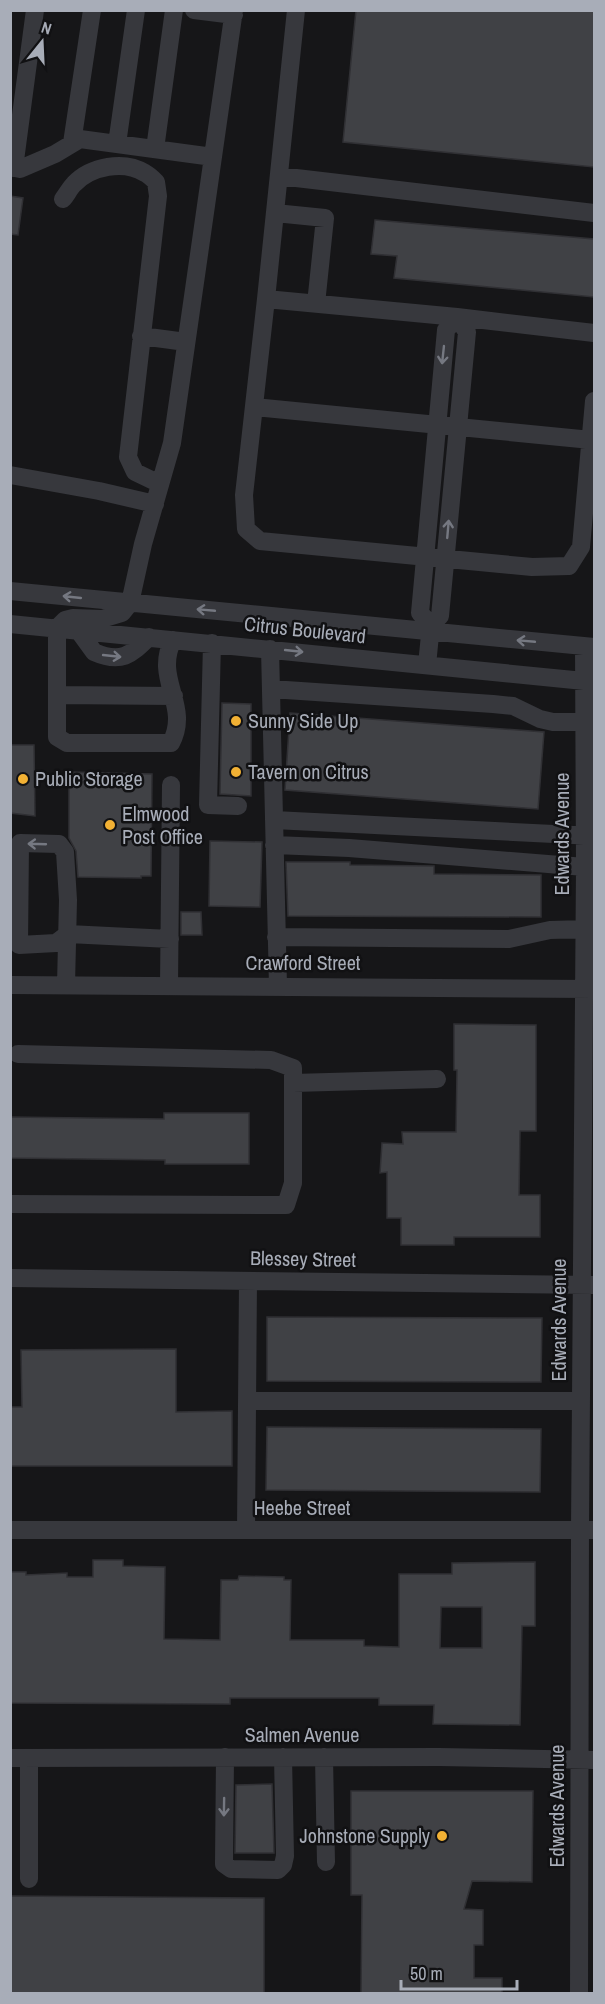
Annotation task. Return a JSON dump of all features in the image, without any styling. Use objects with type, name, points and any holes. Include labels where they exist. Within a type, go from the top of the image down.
[{"type":"street","points":[[35,10],[12,167],[20,169],[55,154],[81,139],[213,157]]},
{"type":"street","points":[[72,143],[92,10]]},
{"type":"street","points":[[117,144],[136,10]]},
{"type":"street","points":[[155,149],[174,10]]},
{"type":"street","points":[[173,640],[168,649],[166,662],[169,682],[177,704],[178,728],[171,743],[67,743],[57,737],[57,628],[65,620],[73,618],[102,619],[123,613],[130,603],[143,544],[172,442],[234,13],[194,10]]},
{"type":"street","points":[[296,10],[244,495],[246,529],[260,541],[532,567],[569,566],[581,547],[594,401]]},
{"type":"street","points":[[63,199],[75,183],[91,171],[112,166],[125,166],[145,172],[156,182],[158,196],[128,457],[135,472],[160,484]]},
{"type":"street","points":[[279,176],[594,213]]},
{"type":"street","points":[[275,213],[325,218],[316,304]]},
{"type":"street","points":[[266,300],[457,317],[594,333]]},
{"type":"street","points":[[431,628],[420,613],[446,330],[457,317]]},
{"type":"street","points":[[427,665],[431,628],[440,616],[467,332],[457,317]]},
{"type":"street","points":[[141,336],[186,342]]},
{"type":"street","points":[[254,407],[591,440]]},
{"type":"street","points":[[10,475],[155,504]]},
{"type":"street","name":"Citrus Boulevard","points":[[10,591],[431,628],[589,647]]},
{"type":"street","points":[[10,599],[26,599],[37,594]]},
{"type":"street","name":"Citrus Boulevard","points":[[10,624],[589,681]]},
{"type":"street","points":[[212,643],[208,805],[237,806]]},
{"type":"street","name":"Edwards Avenue","points":[[579,1994],[587,1760],[587,1530],[581,1401],[588,1285],[589,988],[585,929],[585,867],[590,836],[584,722],[589,681],[589,647]]},
{"type":"street","points":[[270,649],[278,986]]},
{"type":"street","points":[[271,689],[513,706],[540,719],[554,722],[584,722]]},
{"type":"street","points":[[57,695],[174,696]]},
{"type":"street","points":[[169,985],[171,785]]},
{"type":"street","points":[[274,820],[590,836]]},
{"type":"street","points":[[66,985],[68,934],[68,900],[65,852],[58,844],[20,843],[19,945],[57,944],[68,934],[170,939]]},
{"type":"street","points":[[274,845],[349,848],[585,867]]},
{"type":"street","points":[[276,937],[509,939],[550,930],[585,929]]},
{"type":"street","name":"Crawford Street","points":[[10,985],[589,988]]},
{"type":"street","points":[[10,1204],[286,1205],[293,1183],[293,1068],[271,1060],[18,1054]]},
{"type":"street","points":[[293,1083],[437,1079]]},
{"type":"street","name":"Blessey Street","points":[[10,1278],[588,1285]]},
{"type":"street","points":[[246,1530],[248,1281]]},
{"type":"street","points":[[247,1401],[581,1401]]},
{"type":"street","name":"Heebe Street","points":[[10,1530],[587,1530]]},
{"type":"street","points":[[225,1757],[224,1864],[231,1869],[278,1870],[283,1865],[285,1856],[283,1757]]},
{"type":"street","points":[[324,1757],[326,1862]]},
{"type":"street","name":"Salmen Avenue","points":[[20,1758],[324,1757],[587,1760]]},
{"type":"street","points":[[20,1758],[28,1879]]},
{"type":"building","points":[[356,10],[594,10],[594,167],[343,142]]},
{"type":"building","points":[[10,196],[23,198],[18,235],[10,234]]},
{"type":"building","points":[[375,220],[594,239],[594,297],[394,278],[397,256],[371,254]]},
{"type":"building","points":[[222,703],[251,704],[251,796],[220,794]]},
{"type":"building","points":[[290,713],[544,732],[538,809],[285,790]]},
{"type":"building","name":"Public Storage","points":[[10,745],[34,745],[35,816],[10,813]]},
{"type":"building","name":"Elmwood Post Office","points":[[69,772],[152,774],[151,876],[141,876],[141,878],[78,877],[76,851],[69,838]]},
{"type":"building","points":[[210,841],[262,842],[260,907],[209,906]]},
{"type":"building","points":[[286,862],[434,866],[434,874],[541,875],[541,917],[288,916]]},
{"type":"building","points":[[181,912],[201,912],[202,935],[181,935]]},
{"type":"building","points":[[454,1024],[536,1025],[536,1131],[520,1131],[519,1195],[540,1195],[540,1237],[454,1237],[454,1245],[401,1245],[401,1218],[387,1218],[387,1172],[380,1173],[382,1143],[403,1144],[402,1132],[456,1132],[457,1070],[454,1070]]},
{"type":"building","points":[[164,1113],[249,1113],[249,1164],[165,1164],[165,1160],[10,1158],[10,1117],[164,1119]]},
{"type":"building","points":[[267,1317],[542,1318],[541,1382],[267,1381]]},
{"type":"building","points":[[176,1349],[176,1412],[232,1411],[232,1466],[10,1466],[10,1407],[22,1407],[21,1350]]},
{"type":"building","points":[[267,1427],[541,1429],[540,1492],[266,1490]]},
{"type":"building","points":[[93,1560],[123,1560],[123,1566],[165,1567],[164,1639],[220,1640],[221,1580],[238,1580],[239,1576],[284,1577],[284,1580],[291,1580],[290,1640],[364,1640],[364,1646],[399,1647],[399,1574],[452,1574],[452,1563],[535,1562],[535,1626],[522,1626],[520,1725],[433,1724],[434,1705],[379,1705],[379,1698],[230,1698],[230,1704],[10,1703],[10,1572],[26,1572],[26,1575],[67,1573],[67,1577],[93,1577]],"holes":[[[441,1607],[482,1607],[482,1648],[440,1648]]]},
{"type":"building","points":[[272,1784],[274,1853],[235,1853],[236,1785]]},
{"type":"building","name":"Johnstone Supply","points":[[351,1791],[533,1791],[532,1882],[472,1881],[464,1909],[483,1910],[483,1945],[474,1945],[474,1978],[502,1978],[502,1994],[361,1994],[362,1895],[351,1895]]},
{"type":"building","points":[[10,1896],[264,1898],[264,1994],[10,1994]]},
{"type":"place","name":"Sunny Side Up","points":[[236,721]]},
{"type":"place","name":"Tavern on Citrus","points":[[236,772]]},
{"type":"place","name":"Public Storage","points":[[23,779]]},
{"type":"place","name":"Elmwood Post Office","points":[[110,825]]},
{"type":"place","name":"Johnstone Supply","points":[[442,1836]]}]
